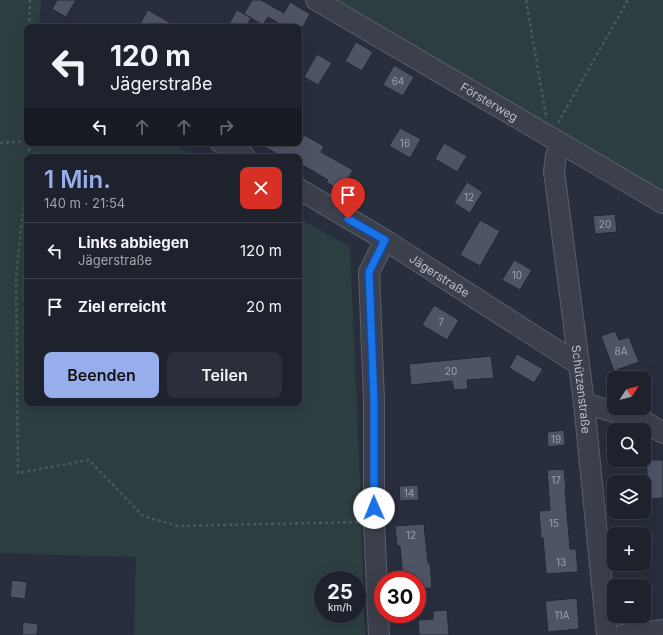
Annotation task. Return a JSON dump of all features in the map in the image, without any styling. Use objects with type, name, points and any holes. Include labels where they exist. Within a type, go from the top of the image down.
[{"type":"street","name":"Försterweg","points":[[316,0],[663,203]]},
{"type":"street","name":"Schützenstraße","points":[[556,141],[554,171],[584,403],[608,635]]},
{"type":"street","points":[[226,146],[239,154]]},
{"type":"street","name":"Jägerstraße","points":[[302,191],[385,240],[578,364]]},
{"type":"street","points":[[379,635],[374,521],[374,401],[369,272],[385,240]]},
{"type":"street","points":[[584,403],[642,420],[663,433]]},
{"type":"street","points":[[623,635],[663,630]]},
{"type":"path","points":[[28,24],[30,0]]},
{"type":"path","points":[[526,0],[556,141]]},
{"type":"path","points":[[556,141],[628,0]]},
{"type":"path","points":[[0,143],[24,141]]},
{"type":"path","points":[[24,199],[16,278],[18,473],[89,460],[143,516],[178,526],[374,521]]},
{"type":"shaded area","points":[[0,0],[41,0],[39,24],[24,24],[24,146],[177,146],[191,154],[24,154],[24,406],[302,406],[302,220],[350,247],[363,571],[314,571],[314,623],[365,623],[365,635],[134,635],[136,557],[0,553]]},
{"type":"shaded area","points":[[336,0],[663,0],[663,193]]},
{"type":"building","points":[[57,0],[76,0],[66,17],[52,9]]},
{"type":"building","points":[[252,0],[261,0],[284,13],[290,2],[310,14],[302,27],[302,24],[280,24],[268,17],[264,24],[261,24],[244,14]]},
{"type":"building","points":[[148,10],[173,24],[140,24]]},
{"type":"building","points":[[237,10],[251,18],[248,24],[229,24]]},
{"type":"building","points":[[356,42],[373,52],[362,71],[345,61]]},
{"type":"building","points":[[317,54],[332,63],[318,85],[304,77]]},
{"type":"building","points":[[394,65],[414,77],[403,96],[383,85]]},
{"type":"building","points":[[400,128],[421,139],[410,158],[389,146]]},
{"type":"building","points":[[304,135],[324,146],[321,152],[353,170],[341,191],[326,182],[328,180],[302,165],[302,154],[277,154],[263,146],[302,146],[302,139]]},
{"type":"building","points":[[444,143],[467,156],[457,172],[435,159]]},
{"type":"building","points":[[467,182],[483,192],[470,213],[454,203]]},
{"type":"building","points":[[615,214],[617,232],[595,234],[593,216]]},
{"type":"building","points":[[480,220],[500,231],[480,266],[460,255]]},
{"type":"building","points":[[514,260],[532,270],[520,290],[502,280]]},
{"type":"building","points":[[434,305],[459,320],[447,340],[422,325]]},
{"type":"building","points":[[615,331],[619,340],[629,337],[639,362],[614,371],[601,336]]},
{"type":"building","points":[[517,354],[543,369],[534,383],[509,368]]},
{"type":"building","points":[[491,356],[494,378],[467,380],[468,389],[454,390],[452,381],[411,385],[409,364]]},
{"type":"building","points":[[564,430],[565,445],[548,447],[547,432]]},
{"type":"building","points":[[651,460],[663,460],[663,498],[651,499],[651,475],[647,475],[647,467],[651,467]]},
{"type":"building","points":[[564,469],[570,549],[576,549],[578,572],[546,574],[539,511],[550,510],[547,470]]},
{"type":"building","points":[[418,485],[419,500],[400,501],[399,486]]},
{"type":"building","points":[[424,524],[432,588],[426,588],[426,571],[402,571],[400,546],[397,546],[395,526]]},
{"type":"building","points":[[12,580],[27,582],[25,599],[10,597]]},
{"type":"building","points":[[577,598],[579,629],[548,632],[545,601]]},
{"type":"building","points":[[447,610],[449,635],[419,635],[418,623],[426,623],[426,619],[433,619],[433,611]]},
{"type":"building","points":[[23,622],[38,624],[37,635],[22,635]]},
{"type":"route","points":[[348,219],[385,240],[369,272],[374,401],[374,508]]}]
